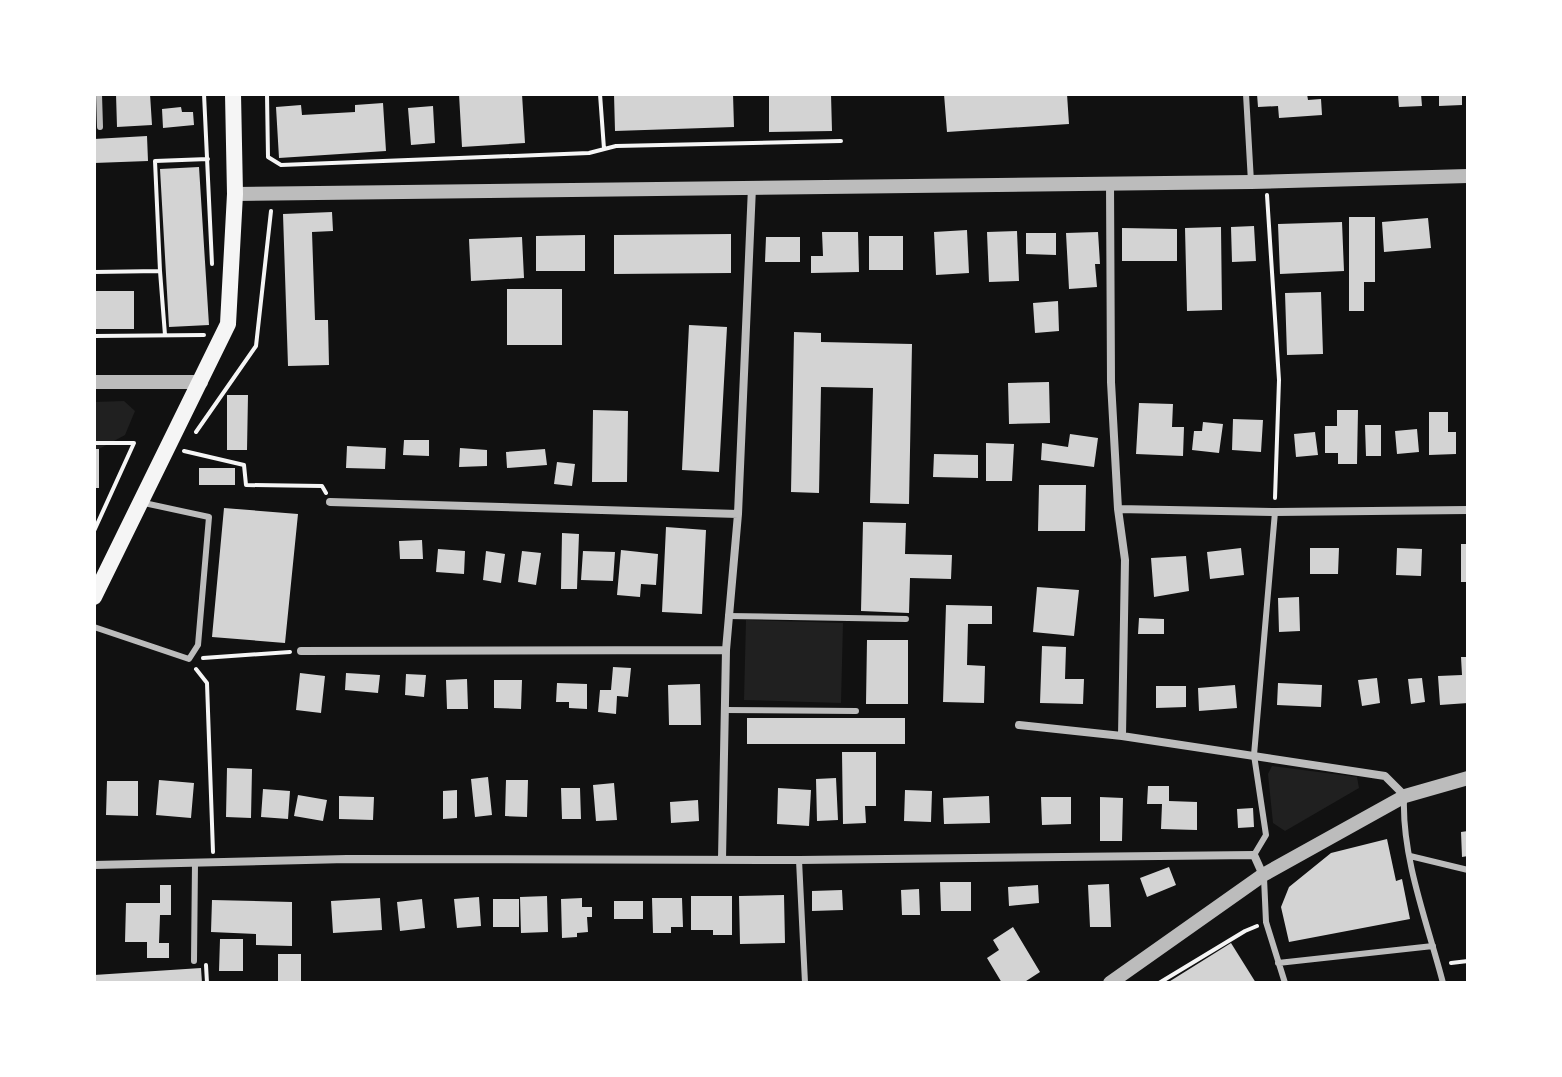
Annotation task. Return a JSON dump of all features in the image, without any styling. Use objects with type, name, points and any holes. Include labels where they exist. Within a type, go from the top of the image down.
[{"type":"main road","points":[[94,597],[228,324],[235,194],[233,94]]},
{"type":"street","points":[[235,194],[1251,182],[1468,176]]},
{"type":"street","points":[[1110,183],[1111,382],[1118,509],[1125,560],[1122,736]]},
{"type":"street","points":[[722,859],[726,650],[738,514],[752,186]]},
{"type":"street","points":[[94,382],[201,382]]},
{"type":"street","points":[[330,502],[738,514]]},
{"type":"street","points":[[1118,509],[1275,512],[1468,510]]},
{"type":"street","points":[[301,651],[726,650]]},
{"type":"street","points":[[1019,725],[1122,736],[1385,776],[1405,796]]},
{"type":"street","points":[[1110,983],[1263,875],[1405,796],[1468,778]]},
{"type":"street","points":[[94,865],[347,859],[799,860],[1254,855],[1263,875]]},
{"type":"lane","points":[[99,94],[100,127]]},
{"type":"lane","points":[[1246,94],[1251,182]]},
{"type":"lane","points":[[94,627],[189,659],[198,645],[209,517],[139,502]]},
{"type":"lane","points":[[1254,855],[1266,835],[1254,755],[1275,512]]},
{"type":"lane","points":[[728,616],[906,619]]},
{"type":"lane","points":[[725,710],[856,711]]},
{"type":"lane","points":[[1405,796],[1403,823],[1443,983]]},
{"type":"lane","points":[[1410,856],[1468,870]]},
{"type":"lane","points":[[799,860],[805,983]]},
{"type":"lane","points":[[194,961],[195,863]]},
{"type":"lane","points":[[1263,875],[1266,922],[1285,983]]},
{"type":"lane","points":[[1278,963],[1433,946]]},
{"type":"path","points":[[204,94],[212,276]]},
{"type":"path","points":[[267,94],[268,157],[281,165],[589,153],[616,146],[841,141]]},
{"type":"path","points":[[600,94],[604,149]]},
{"type":"path","points":[[165,335],[155,161],[208,159]]},
{"type":"path","points":[[1266,181],[1279,380],[1275,512]]},
{"type":"path","points":[[94,272],[160,271]]},
{"type":"path","points":[[94,336],[214,335]]},
{"type":"path","points":[[94,443],[134,443],[94,531]]},
{"type":"path","points":[[184,451],[244,465],[246,485],[322,486],[330,502]]},
{"type":"path","points":[[189,659],[301,651]]},
{"type":"path","points":[[189,659],[207,683],[213,862]]},
{"type":"path","points":[[1159,983],[1245,931],[1266,922]]},
{"type":"path","points":[[1438,964],[1468,961]]},
{"type":"shaded area","points":[[124,401],[135,411],[125,435],[94,449],[94,402]]},
{"type":"shaded area","points":[[746,620],[843,623],[841,703],[744,700]]},
{"type":"shaded area","points":[[1272,766],[1357,777],[1359,788],[1285,831],[1273,823],[1268,774]]},
{"type":"building","points":[[116,94],[150,94],[152,125],[117,127]]},
{"type":"building","points":[[459,94],[522,94],[525,143],[462,147]]},
{"type":"building","points":[[614,94],[733,94],[734,127],[615,131]]},
{"type":"building","points":[[769,94],[831,94],[832,131],[769,132]]},
{"type":"building","points":[[944,94],[1067,94],[1069,124],[947,132]]},
{"type":"building","points":[[1257,94],[1307,94],[1308,100],[1321,99],[1322,115],[1279,118],[1278,106],[1258,107]]},
{"type":"building","points":[[1398,94],[1421,94],[1422,106],[1399,107]]},
{"type":"building","points":[[1439,94],[1462,94],[1462,105],[1439,106]]},
{"type":"building","points":[[383,103],[386,151],[279,158],[276,107],[301,105],[302,115],[355,112],[355,105]]},
{"type":"building","points":[[433,106],[435,143],[411,145],[408,108]]},
{"type":"building","points":[[181,107],[182,112],[193,112],[194,125],[163,128],[162,109]]},
{"type":"building","points":[[147,136],[148,161],[94,163],[94,139]]},
{"type":"building","points":[[199,167],[209,325],[169,327],[160,169]]},
{"type":"building","points":[[332,212],[333,231],[312,232],[315,320],[328,320],[329,365],[288,366],[283,214]]},
{"type":"building","points":[[1349,217],[1375,217],[1375,282],[1364,282],[1364,311],[1349,311]]},
{"type":"building","points":[[1428,218],[1431,248],[1384,252],[1382,222]]},
{"type":"building","points":[[1342,222],[1344,271],[1280,274],[1278,224]]},
{"type":"building","points":[[1254,226],[1256,261],[1232,262],[1231,227]]},
{"type":"building","points":[[1221,227],[1222,310],[1187,311],[1185,228]]},
{"type":"building","points":[[1122,228],[1177,229],[1177,261],[1122,261]]},
{"type":"building","points":[[967,230],[969,273],[936,275],[934,232]]},
{"type":"building","points":[[1017,231],[1019,281],[989,282],[987,232]]},
{"type":"building","points":[[822,232],[858,232],[859,272],[811,273],[811,256],[823,256]]},
{"type":"building","points":[[1098,232],[1100,264],[1095,264],[1097,287],[1069,289],[1066,233]]},
{"type":"building","points":[[1026,233],[1056,233],[1056,255],[1026,254]]},
{"type":"building","points":[[731,234],[731,273],[614,274],[614,235]]},
{"type":"building","points":[[585,235],[585,271],[536,271],[536,236]]},
{"type":"building","points":[[869,236],[903,236],[903,270],[869,270]]},
{"type":"building","points":[[522,237],[524,278],[471,281],[469,239]]},
{"type":"building","points":[[766,237],[800,237],[800,262],[765,262]]},
{"type":"building","points":[[507,289],[562,289],[562,345],[507,345]]},
{"type":"building","points":[[94,291],[134,291],[134,329],[94,329]]},
{"type":"building","points":[[1321,292],[1323,354],[1287,355],[1285,293]]},
{"type":"building","points":[[1058,301],[1059,331],[1035,333],[1033,303]]},
{"type":"building","points":[[689,325],[727,327],[719,472],[682,470]]},
{"type":"building","points":[[794,332],[821,333],[821,342],[912,344],[909,504],[870,503],[873,388],[821,387],[819,493],[791,492]]},
{"type":"building","points":[[1049,382],[1050,423],[1009,424],[1008,383]]},
{"type":"building","points":[[227,395],[248,395],[247,450],[227,450]]},
{"type":"building","points":[[1139,403],[1173,404],[1172,427],[1184,427],[1183,456],[1136,454]]},
{"type":"building","points":[[593,410],[628,411],[627,482],[592,482]]},
{"type":"building","points":[[1337,410],[1358,410],[1357,464],[1338,464],[1338,453],[1325,453],[1325,426],[1337,426]]},
{"type":"building","points":[[1429,412],[1448,412],[1448,432],[1456,432],[1456,454],[1429,455]]},
{"type":"building","points":[[1233,419],[1263,420],[1261,452],[1232,450]]},
{"type":"building","points":[[1203,422],[1223,424],[1219,453],[1192,450],[1194,431],[1202,431]]},
{"type":"building","points":[[1365,425],[1381,425],[1381,456],[1366,456]]},
{"type":"building","points":[[1417,429],[1419,452],[1397,454],[1395,431]]},
{"type":"building","points":[[1315,432],[1318,455],[1296,457],[1294,434]]},
{"type":"building","points":[[1070,434],[1098,438],[1094,467],[1041,460],[1042,443],[1068,447]]},
{"type":"building","points":[[404,440],[429,440],[429,456],[403,455]]},
{"type":"building","points":[[986,443],[1014,444],[1012,481],[986,481]]},
{"type":"building","points":[[347,446],[386,448],[385,469],[346,468]]},
{"type":"building","points":[[460,448],[487,450],[487,466],[459,467]]},
{"type":"building","points":[[94,449],[99,449],[99,488],[94,488]]},
{"type":"building","points":[[545,449],[547,465],[507,468],[506,452]]},
{"type":"building","points":[[934,454],[978,455],[978,478],[933,477]]},
{"type":"building","points":[[557,462],[575,464],[572,486],[554,484]]},
{"type":"building","points":[[199,468],[235,468],[235,485],[199,485]]},
{"type":"building","points":[[1039,485],[1086,485],[1085,531],[1038,531]]},
{"type":"building","points":[[224,508],[298,514],[285,643],[212,637]]},
{"type":"building","points":[[863,522],[906,523],[905,554],[952,555],[951,579],[910,578],[909,613],[861,611]]},
{"type":"building","points":[[666,527],[706,530],[702,614],[662,612]]},
{"type":"building","points":[[562,533],[579,534],[577,589],[561,589]]},
{"type":"building","points":[[422,540],[423,559],[400,559],[399,541]]},
{"type":"building","points":[[1461,544],[1468,544],[1468,582],[1461,582]]},
{"type":"building","points":[[1241,548],[1244,575],[1210,579],[1207,552]]},
{"type":"building","points":[[1310,548],[1339,548],[1338,574],[1310,574]]},
{"type":"building","points":[[1397,548],[1422,549],[1421,576],[1396,575]]},
{"type":"building","points":[[438,549],[465,551],[464,574],[436,572]]},
{"type":"building","points":[[621,550],[658,554],[656,585],[641,584],[640,597],[617,595]]},
{"type":"building","points":[[486,551],[505,554],[501,583],[483,580]]},
{"type":"building","points":[[522,551],[541,553],[536,585],[518,582]]},
{"type":"building","points":[[583,551],[615,552],[613,581],[581,580]]},
{"type":"building","points":[[1186,556],[1189,591],[1154,597],[1151,558]]},
{"type":"building","points":[[1037,587],[1079,590],[1074,636],[1033,632]]},
{"type":"building","points":[[1299,597],[1300,631],[1279,632],[1278,598]]},
{"type":"building","points":[[946,605],[992,606],[992,624],[968,624],[967,665],[985,666],[984,703],[943,702]]},
{"type":"building","points":[[1139,618],[1164,619],[1164,634],[1138,634]]},
{"type":"building","points":[[867,640],[908,640],[908,704],[866,704]]},
{"type":"building","points":[[1042,646],[1066,647],[1065,679],[1084,679],[1083,704],[1040,703]]},
{"type":"building","points":[[1461,657],[1468,657],[1468,703],[1440,705],[1438,676],[1462,675]]},
{"type":"building","points":[[613,667],[631,668],[628,697],[617,696],[616,714],[598,712],[600,690],[611,690]]},
{"type":"building","points":[[300,673],[325,676],[321,713],[296,710]]},
{"type":"building","points":[[346,673],[380,675],[378,693],[345,690]]},
{"type":"building","points":[[406,674],[426,675],[424,697],[405,695]]},
{"type":"building","points":[[1377,678],[1380,703],[1362,706],[1358,680]]},
{"type":"building","points":[[1422,678],[1425,702],[1411,704],[1408,679]]},
{"type":"building","points":[[467,679],[468,709],[447,709],[446,680]]},
{"type":"building","points":[[494,680],[522,680],[521,709],[494,708]]},
{"type":"building","points":[[557,683],[587,684],[587,709],[569,708],[569,702],[556,702]]},
{"type":"building","points":[[1278,683],[1322,685],[1321,707],[1277,705]]},
{"type":"building","points":[[700,684],[701,725],[669,725],[668,685]]},
{"type":"building","points":[[1235,685],[1237,708],[1199,711],[1198,688]]},
{"type":"building","points":[[1156,686],[1186,686],[1186,707],[1156,708]]},
{"type":"building","points":[[747,718],[905,718],[905,744],[747,744]]},
{"type":"building","points":[[842,752],[876,752],[876,806],[865,806],[866,823],[843,824]]},
{"type":"building","points":[[227,768],[252,769],[251,818],[226,817]]},
{"type":"building","points":[[488,777],[492,815],[475,817],[471,779]]},
{"type":"building","points":[[836,778],[838,820],[817,821],[816,779]]},
{"type":"building","points":[[159,780],[194,783],[191,818],[156,815]]},
{"type":"building","points":[[506,780],[528,780],[527,817],[505,816]]},
{"type":"building","points":[[107,781],[138,781],[138,816],[106,815]]},
{"type":"building","points":[[614,783],[617,820],[596,821],[593,785]]},
{"type":"building","points":[[1148,786],[1169,786],[1169,801],[1197,802],[1197,830],[1161,829],[1162,804],[1147,804]]},
{"type":"building","points":[[561,788],[580,788],[581,819],[562,819]]},
{"type":"building","points":[[778,788],[811,790],[809,826],[777,824]]},
{"type":"building","points":[[263,789],[290,791],[288,819],[261,817]]},
{"type":"building","points":[[457,790],[457,818],[443,819],[443,791]]},
{"type":"building","points":[[905,790],[932,791],[931,822],[904,821]]},
{"type":"building","points":[[298,795],[327,800],[323,821],[294,816]]},
{"type":"building","points":[[339,796],[374,797],[373,820],[339,819]]},
{"type":"building","points":[[989,796],[990,823],[944,824],[943,798]]},
{"type":"building","points":[[1041,797],[1071,797],[1071,824],[1042,825]]},
{"type":"building","points":[[1100,797],[1123,798],[1122,841],[1100,841]]},
{"type":"building","points":[[698,800],[699,821],[671,823],[670,802]]},
{"type":"building","points":[[1253,808],[1254,827],[1238,828],[1237,809]]},
{"type":"building","points":[[1468,831],[1468,856],[1462,857],[1461,832]]},
{"type":"building","points":[[1387,839],[1396,881],[1402,879],[1410,919],[1289,942],[1281,907],[1289,887],[1331,853]]},
{"type":"building","points":[[1169,867],[1176,885],[1147,897],[1140,878]]},
{"type":"building","points":[[940,882],[971,882],[971,911],[941,911]]},
{"type":"building","points":[[1109,884],[1111,927],[1090,927],[1088,885]]},
{"type":"building","points":[[160,885],[171,885],[171,915],[160,915],[159,943],[169,943],[169,958],[147,958],[147,942],[125,942],[126,903],[160,903]]},
{"type":"building","points":[[1038,885],[1039,903],[1009,906],[1008,887]]},
{"type":"building","points":[[919,889],[920,915],[902,915],[901,890]]},
{"type":"building","points":[[842,890],[843,910],[812,911],[812,891]]},
{"type":"building","points":[[784,895],[785,943],[740,944],[739,896]]},
{"type":"building","points":[[547,896],[548,932],[521,933],[520,897]]},
{"type":"building","points":[[691,896],[732,896],[732,935],[713,935],[713,930],[691,930]]},
{"type":"building","points":[[479,897],[481,926],[457,928],[454,899]]},
{"type":"building","points":[[380,898],[382,930],[333,933],[331,901]]},
{"type":"building","points":[[582,898],[582,907],[592,907],[592,917],[587,917],[588,932],[562,938],[561,899]]},
{"type":"building","points":[[652,898],[682,898],[683,927],[671,927],[671,933],[653,933]]},
{"type":"building","points":[[422,899],[425,928],[400,931],[397,902]]},
{"type":"building","points":[[493,899],[519,899],[519,927],[493,927]]},
{"type":"building","points":[[212,900],[292,902],[292,946],[256,945],[256,934],[211,932]]},
{"type":"building","points":[[614,901],[643,901],[643,919],[614,919]]},
{"type":"building","points":[[1013,927],[1040,972],[1023,983],[1002,983],[987,958],[999,950],[993,940]]},
{"type":"building","points":[[220,939],[243,939],[243,971],[219,971]]},
{"type":"building","points":[[1231,943],[1256,983],[1167,983]]},
{"type":"building","points":[[278,954],[301,954],[301,983],[278,983]]},
{"type":"building","points":[[201,968],[202,983],[94,983],[94,975]]}]
